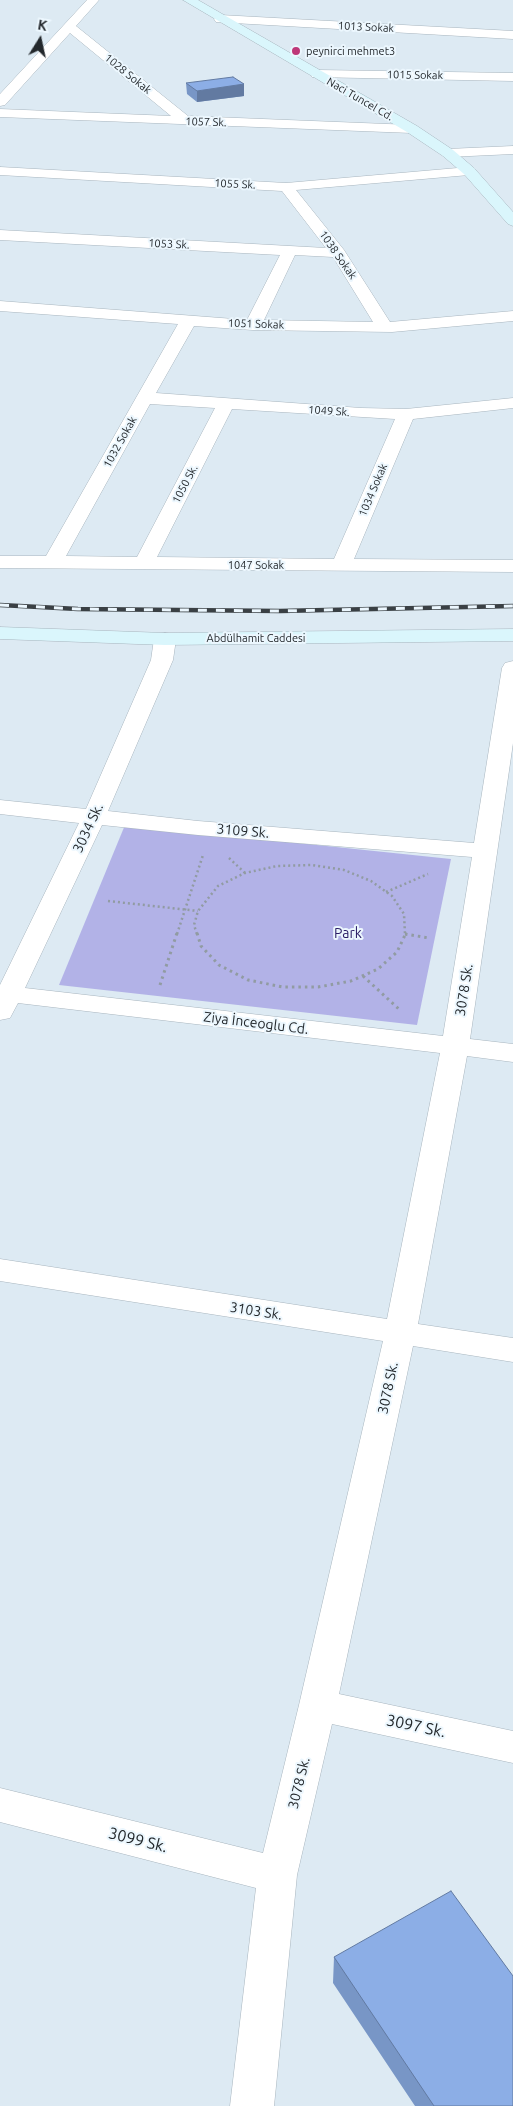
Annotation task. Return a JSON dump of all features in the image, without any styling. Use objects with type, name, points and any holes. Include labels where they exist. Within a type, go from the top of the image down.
[{"type":"main road","name":"Naci Tuncel Cd.","points":[[189,0],[412,129],[448,153],[469,171],[513,221]]},
{"type":"main road","name":"Abdülhamit Caddesi","points":[[0,633],[165,639],[513,635]]},
{"type":"street","points":[[0,102],[93,0]]},
{"type":"street","name":"1013 Sokak","points":[[220,19],[513,35]]},
{"type":"street","name":"1028 Sokak","points":[[69,26],[186,121]]},
{"type":"street","name":"1015 Sokak","points":[[317,74],[513,77]]},
{"type":"street","name":"1057 Sk.","points":[[0,114],[412,129]]},
{"type":"street","points":[[448,153],[513,150]]},
{"type":"street","name":"1055 Sk.","points":[[0,170],[286,187],[469,171]]},
{"type":"street","name":"1038 Sokak","points":[[286,187],[338,253],[385,327]]},
{"type":"street","name":"1053 Sk.","points":[[0,235],[338,253]]},
{"type":"street","points":[[253,325],[290,250]]},
{"type":"street","name":"1051 Sokak","points":[[0,306],[253,325],[385,327],[513,316]]},
{"type":"street","name":"1032 Sokak","points":[[52,563],[188,321]]},
{"type":"street","name":"1049 Sk.","points":[[145,398],[361,413],[406,414],[513,403]]},
{"type":"street","name":"1050 Sk.","points":[[142,564],[226,404]]},
{"type":"street","name":"1034 Sokak","points":[[341,566],[406,414]]},
{"type":"street","name":"1047 Sokak","points":[[0,562],[513,566]]},
{"type":"street","name":"3034 Sk.","points":[[3,1000],[94,817],[162,660],[165,639]]},
{"type":"street","name":"3078 Sk.","points":[[252,2106],[277,1875],[318,1705],[400,1334],[454,1047],[486,850],[505,776],[513,668]]},
{"type":"street","name":"3109 Sk.","points":[[0,807],[208,828],[486,850]]},
{"type":"street","name":"Ziya İnceoglu Cd.","points":[[3,1000],[151,1010],[513,1053]]},
{"type":"street","name":"3103 Sk.","points":[[0,1270],[400,1334],[513,1350]]},
{"type":"street","name":"3097 Sk.","points":[[318,1705],[513,1747]]},
{"type":"street","name":"3099 Sk.","points":[[0,1805],[277,1875]]},
{"type":"path","points":[[151,1010],[206,847]]},
{"type":"path","points":[[312,865],[344,870],[371,881],[386,892],[392,896],[404,914],[405,934],[397,952],[378,969],[363,976],[351,981],[318,987],[283,987],[248,980],[219,965],[201,946],[194,925],[201,905],[218,886],[245,873],[277,866],[312,865]]},
{"type":"path","points":[[386,892],[429,873]]},
{"type":"path","points":[[108,901],[198,911]]},
{"type":"path","points":[[405,934],[429,938]]},
{"type":"path","points":[[363,976],[408,1017]]},
{"type":"green space","name":"Park","points":[[125,825],[451,859],[417,1025],[59,985]]},
{"type":"building","points":[[233,77],[244,84],[197,91],[186,83]]},
{"type":"building","points":[[451,1891],[513,1976],[513,2106],[434,2106],[334,1957]]},
{"type":"railway","points":[[0,605],[78,609],[280,611],[513,606]]},
{"type":"place","name":"peynirci mehmet3","points":[[296,51]]}]
